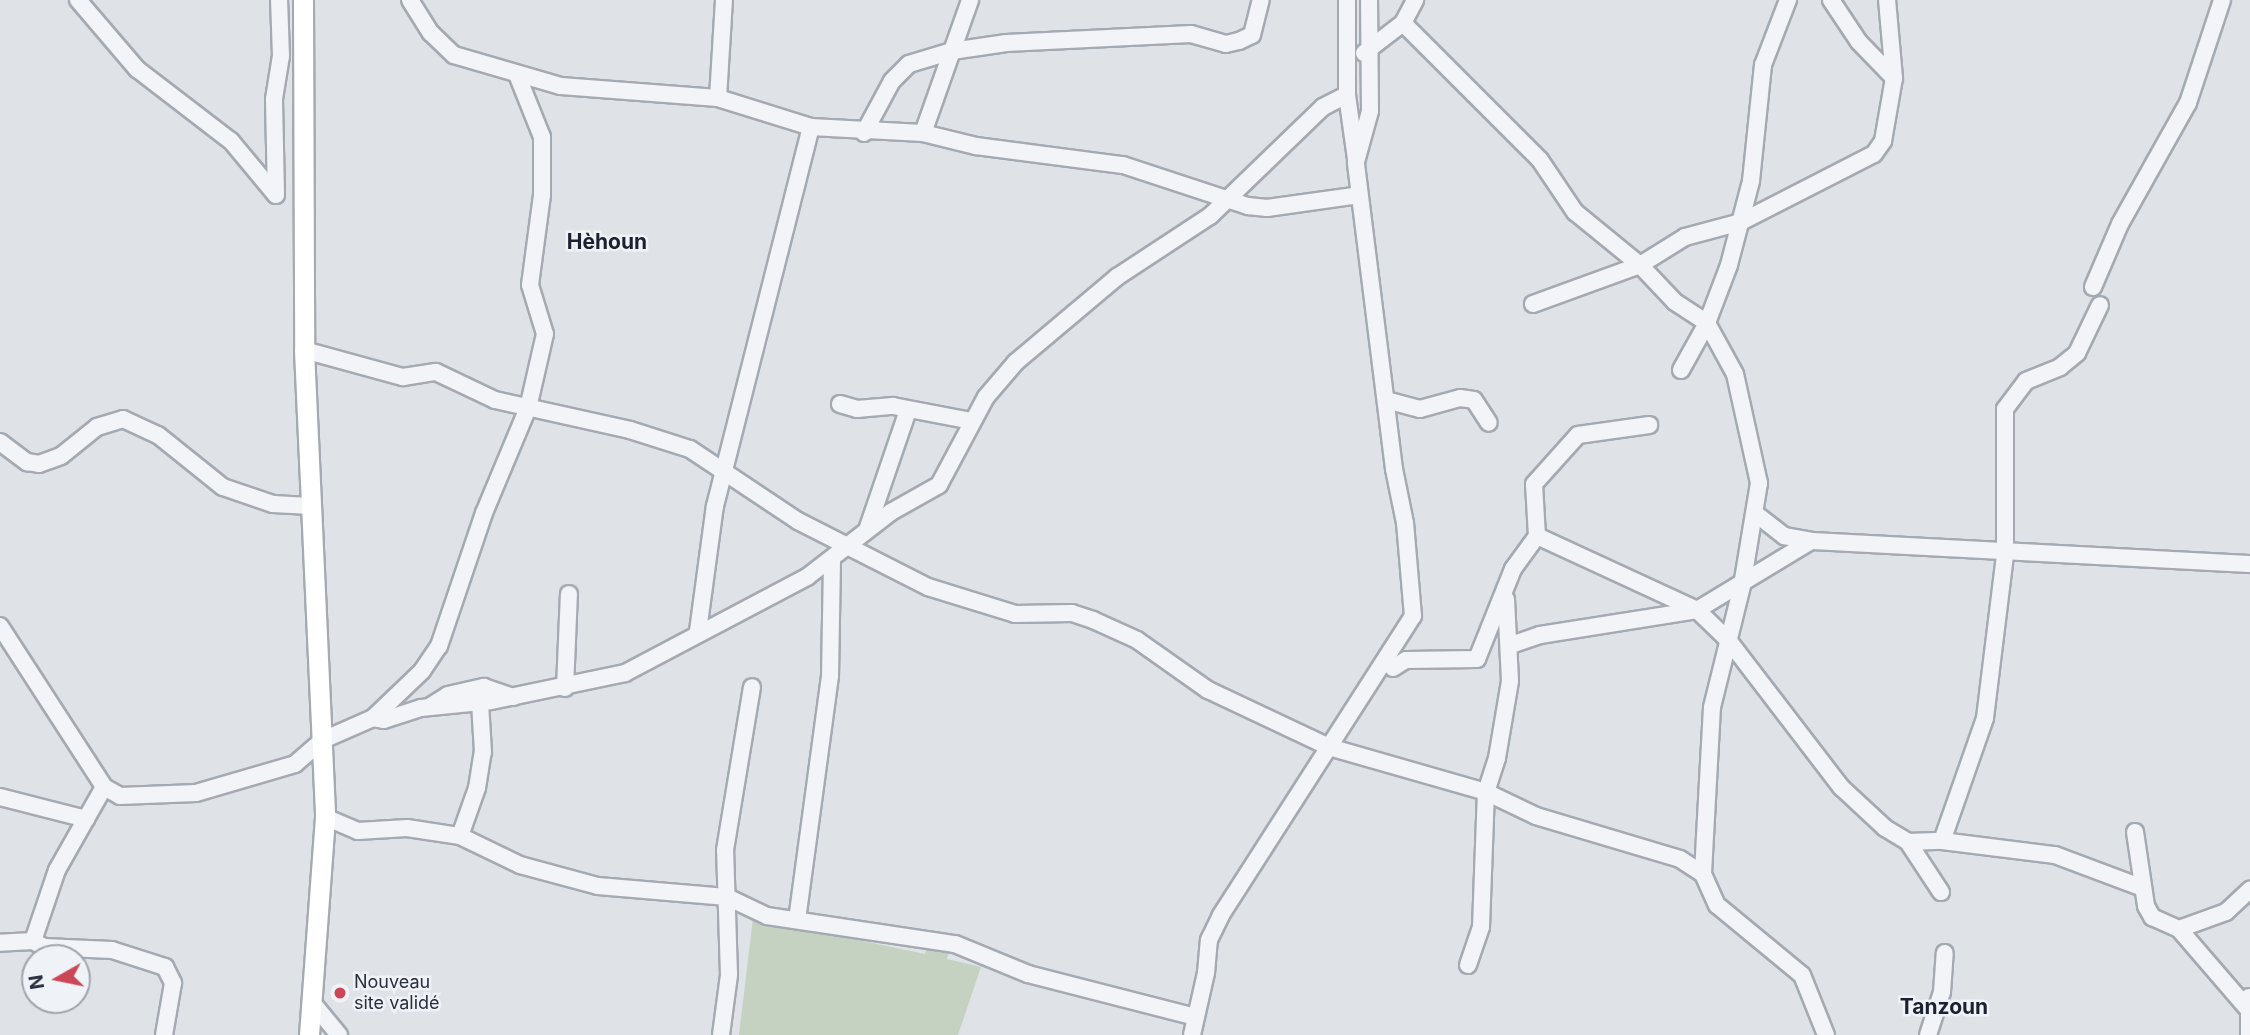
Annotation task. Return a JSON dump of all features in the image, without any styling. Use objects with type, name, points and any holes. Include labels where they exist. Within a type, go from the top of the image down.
[{"type":"main road","points":[[303,0],[304,350],[323,740],[324,817],[309,1035]]},
{"type":"street","points":[[78,0],[137,69],[231,141],[276,195],[274,99],[281,56],[279,0]]},
{"type":"street","points":[[410,0],[430,33],[454,55],[518,77],[561,86],[718,98],[811,127],[864,133],[923,133],[976,146],[1123,165],[1224,200],[1267,208],[1359,195]]},
{"type":"street","points":[[718,98],[724,0]]},
{"type":"street","points":[[923,133],[970,0]]},
{"type":"street","points":[[864,133],[892,81],[909,65],[952,51],[1006,43],[1191,34],[1226,44],[1252,35],[1261,0]]},
{"type":"street","points":[[1192,1035],[1209,940],[1221,915],[1413,616],[1407,537],[1347,95],[1347,0]]},
{"type":"street","points":[[1356,162],[1368,123],[1369,0]]},
{"type":"street","points":[[1346,68],[1403,23],[1415,0]]},
{"type":"street","points":[[1681,370],[1707,323],[1741,222],[1751,181],[1763,65],[1788,0]]},
{"type":"street","points":[[1831,0],[1859,42],[1894,78]]},
{"type":"street","points":[[1533,304],[1640,265],[1685,237],[1741,222],[1874,154],[1883,141],[1894,78],[1887,0]]},
{"type":"street","points":[[2093,287],[2120,224],[2188,103],[2222,0]]},
{"type":"street","points":[[1403,23],[1540,160],[1575,212],[1640,265],[1675,302],[1707,323],[1735,374],[1750,425],[1759,484],[1742,586],[1712,706],[1703,874],[1717,905],[1802,975],[1826,1035]]},
{"type":"street","points":[[0,626],[104,787],[120,796],[196,793],[295,764],[323,740],[373,718],[422,671],[439,646],[484,513],[528,408],[545,334],[530,285],[542,194],[542,137],[518,77]]},
{"type":"street","points":[[373,718],[384,720],[427,708],[480,703],[565,688],[625,673],[698,631],[797,583],[849,547],[866,531],[939,485],[972,421],[1016,362],[1117,277],[1210,216],[1323,107],[1347,95]]},
{"type":"street","points":[[698,631],[724,469],[811,127]]},
{"type":"street","points":[[1942,841],[1985,718],[2005,555],[2005,409],[2026,381],[2060,367],[2077,353],[2100,305]]},
{"type":"street","points":[[304,350],[403,377],[436,372],[495,400],[630,430],[690,449],[724,469],[798,521],[928,587],[1015,614],[1072,613],[1093,620],[1137,640],[1200,686],[1329,747],[1486,792],[1536,816],[1680,859],[1703,874]]},
{"type":"street","points":[[1387,400],[1420,409],[1460,398],[1474,400],[1489,423]]},
{"type":"street","points":[[840,404],[908,410],[972,421]]},
{"type":"street","points":[[866,531],[908,410]]},
{"type":"street","points":[[0,442],[27,462],[39,464],[61,456],[97,427],[123,419],[158,435],[223,487],[273,504],[310,506]]},
{"type":"street","points":[[1393,668],[1406,660],[1476,659],[1513,569],[1537,536],[1534,484],[1570,440],[1595,430],[1649,425]]},
{"type":"street","points":[[1756,514],[1784,536],[1811,541],[2005,555],[2098,554],[2250,564]]},
{"type":"street","points":[[1537,536],[1697,610],[1729,641],[1842,788],[1885,828],[1908,842],[1941,892]]},
{"type":"street","points":[[1511,645],[1540,635],[1697,610],[1742,586],[1811,541]]},
{"type":"street","points":[[797,920],[830,676],[832,559]]},
{"type":"street","points":[[1468,965],[1481,928],[1486,792],[1507,708],[1511,645],[1506,590]]},
{"type":"street","points":[[565,688],[569,594]]},
{"type":"street","points":[[427,708],[448,695],[484,687],[513,697]]},
{"type":"street","points":[[721,1035],[729,975],[726,850],[752,687]]},
{"type":"street","points":[[460,836],[478,788],[483,752],[480,703]]},
{"type":"street","points":[[33,941],[57,870],[104,787]]},
{"type":"street","points":[[0,797],[86,818]]},
{"type":"street","points":[[324,817],[358,831],[407,828],[460,836],[520,865],[598,886],[727,897],[766,916],[955,944],[1028,974],[1196,1017]]},
{"type":"street","points":[[2135,832],[2142,856],[2143,888],[2152,917],[2179,929],[2248,1001],[2249,1035]]},
{"type":"street","points":[[1908,842],[1942,841],[2055,855],[2143,888]]},
{"type":"street","points":[[2179,929],[2226,912],[2250,890]]},
{"type":"street","points":[[0,943],[33,941],[44,947],[112,950],[165,967],[173,983],[164,1035]]},
{"type":"street","points":[[1928,1035],[1941,992],[1945,953]]},
{"type":"street","points":[[311,1002],[339,1035]]},
{"type":"green space","points":[[753,918],[925,954],[928,942],[950,947],[947,959],[981,967],[958,1035],[739,1035]]},
{"type":"place","name":"Nouveau site validé","points":[[340,993]]},
{"type":"district","name":"Hèhoun","points":[[607,242]]},
{"type":"district","name":"Tanzoun","points":[[1944,1007]]}]
